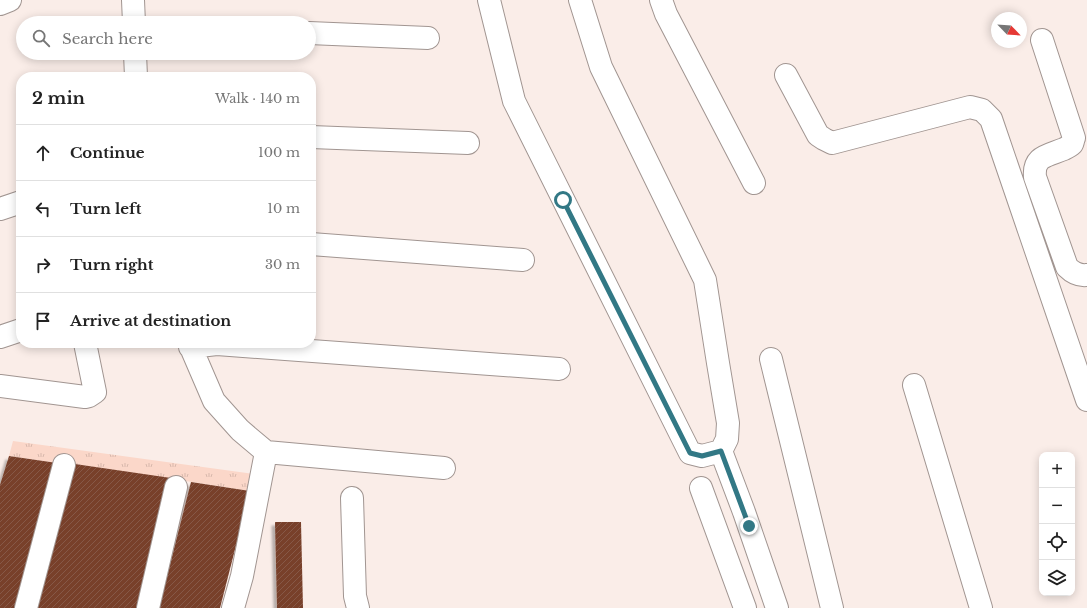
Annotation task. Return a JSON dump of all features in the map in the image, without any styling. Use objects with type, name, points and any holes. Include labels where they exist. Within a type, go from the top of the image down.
[{"type":"street","points":[[0,4],[10,0]]},
{"type":"street","points":[[133,0],[134,16]]},
{"type":"street","points":[[489,0],[514,101],[690,453],[702,456],[721,451]]},
{"type":"street","points":[[580,0],[601,67],[705,280],[728,423],[727,439],[721,451],[777,608]]},
{"type":"street","points":[[661,0],[666,14],[754,183]]},
{"type":"street","points":[[316,33],[428,38]]},
{"type":"street","points":[[1042,40],[1074,138],[1072,144],[1067,148],[1039,159],[1034,171],[1035,177],[1067,267],[1072,272],[1084,276],[1087,275]]},
{"type":"street","points":[[135,60],[136,72]]},
{"type":"street","points":[[786,76],[818,135],[832,143],[970,107],[982,110],[991,119],[1087,400]]},
{"type":"street","points":[[316,137],[468,143]]},
{"type":"street","points":[[0,209],[16,204]]},
{"type":"street","points":[[316,244],[523,260]]},
{"type":"street","points":[[0,337],[16,332]]},
{"type":"street","points":[[0,386],[85,397],[89,396],[94,392],[86,348]]},
{"type":"street","points":[[190,348],[214,401],[240,430],[266,452],[444,468]]},
{"type":"street","points":[[272,348],[559,369]]},
{"type":"street","points":[[771,359],[832,608]]},
{"type":"street","points":[[914,386],[982,608]]},
{"type":"street","points":[[233,608],[242,576],[266,452]]},
{"type":"street","points":[[26,608],[64,465]]},
{"type":"street","points":[[148,608],[176,487]]},
{"type":"street","points":[[701,488],[745,608]]},
{"type":"street","points":[[352,498],[355,596],[358,608]]},
{"type":"street","points":[[242,576],[244,608]]},
{"type":"green space","points":[[13,441],[254,474],[250,491],[75,464],[9,456]]},
{"type":"building","points":[[9,456],[57,463],[17,608],[0,608],[0,485]]},
{"type":"building","points":[[75,464],[171,478],[140,608],[37,608]]},
{"type":"building","points":[[191,482],[250,491],[220,608],[159,608]]},
{"type":"building","points":[[275,522],[301,522],[303,608],[277,608]]},
{"type":"route","points":[[563,200],[690,453],[702,456],[721,451],[749,526]]}]
